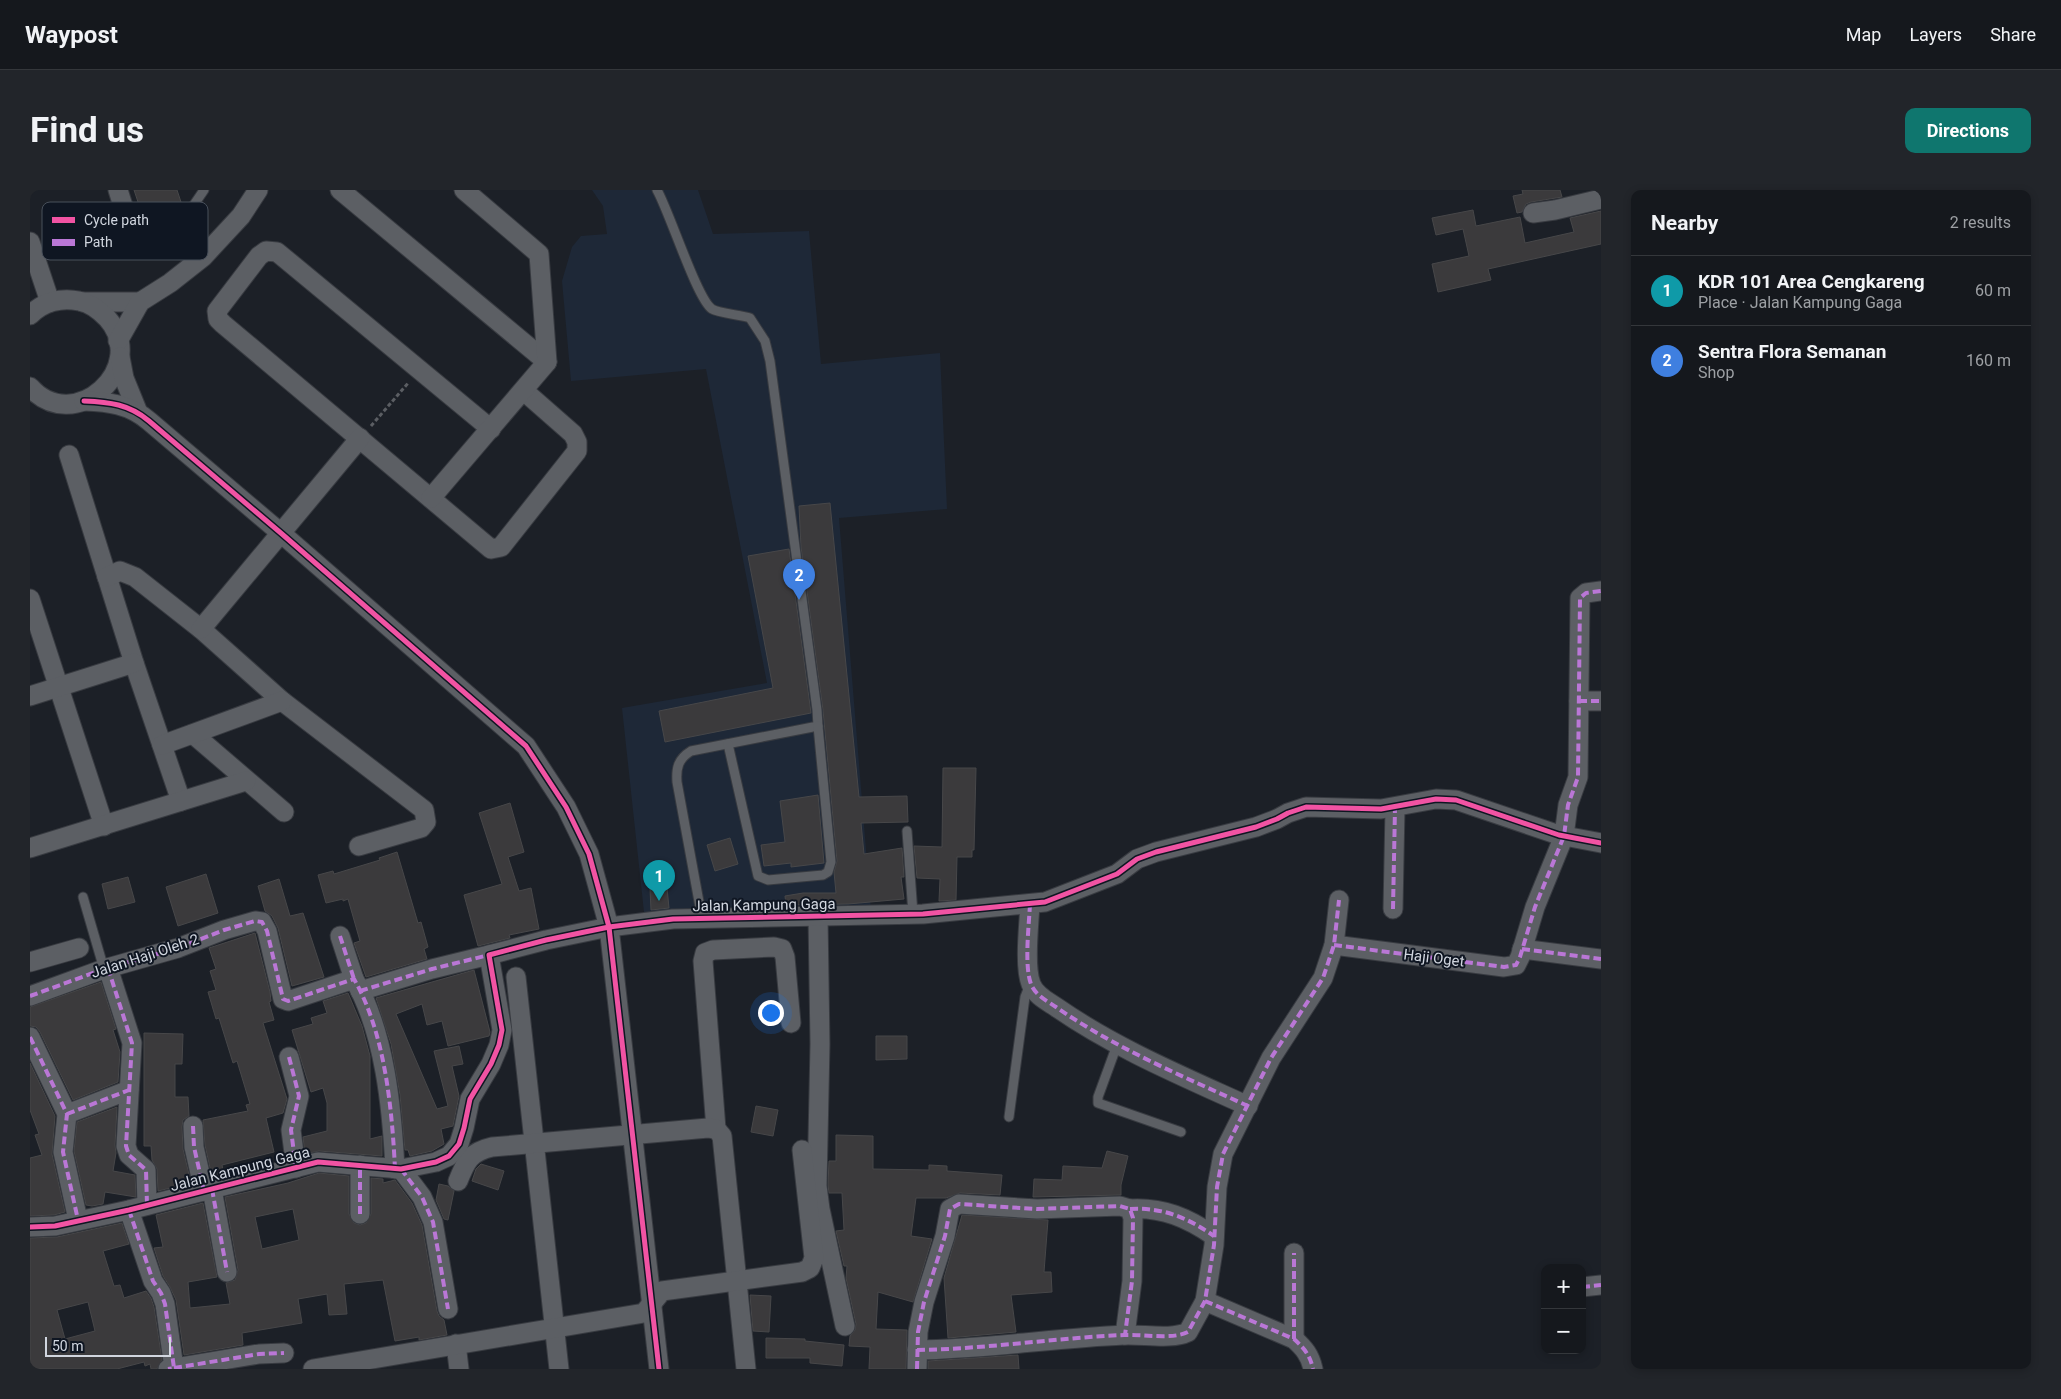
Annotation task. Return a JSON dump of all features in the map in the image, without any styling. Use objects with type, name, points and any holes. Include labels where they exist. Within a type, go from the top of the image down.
[{"type":"street","points":[[118,190],[122,202]]},
{"type":"street","points":[[208,251],[241,216],[258,190]]},
{"type":"street","points":[[340,190],[547,362]]},
{"type":"street","points":[[431,498],[547,362],[539,254],[464,190]]},
{"type":"street","points":[[1533,213],[1601,199]]},
{"type":"street","points":[[30,242],[50,302]]},
{"type":"street","points":[[491,429],[277,252],[266,250],[259,256],[216,313],[218,318],[431,498],[487,548],[494,550],[501,547],[574,456],[577,448],[577,442],[573,434],[524,391]]},
{"type":"street","points":[[84,401],[94,397],[107,386],[115,373],[119,346],[140,302],[170,283],[197,260]]},
{"type":"street","points":[[30,315],[41,306],[62,299],[83,302],[140,302]]},
{"type":"street","points":[[83,302],[102,313],[110,321],[119,346],[124,378],[137,410]]},
{"type":"street","points":[[30,387],[42,397],[62,404],[84,401],[104,402],[137,410],[526,746],[566,807],[589,854],[609,927],[653,1301],[659,1369]]},
{"type":"street","points":[[201,628],[282,534],[360,438]]},
{"type":"street","points":[[69,455],[106,577],[181,801]]},
{"type":"street","points":[[106,577],[120,571],[135,577],[201,628],[282,700],[424,810],[426,822],[421,828],[359,846]]},
{"type":"street","points":[[1601,591],[1586,592],[1580,598],[1578,777],[1568,805],[1564,836],[1535,907],[1522,949],[1601,959]]},
{"type":"street","points":[[30,599],[104,826]]},
{"type":"street","points":[[30,696],[134,663]]},
{"type":"street","points":[[162,745],[282,700]]},
{"type":"street","points":[[1579,701],[1601,701]]},
{"type":"street","points":[[193,734],[284,812]]},
{"type":"street","points":[[30,848],[246,781]]},
{"type":"street","name":"Jalan Kampung Gaga","points":[[30,1227],[55,1226],[129,1210],[318,1162],[398,1169],[436,1162],[448,1156],[456,1149],[464,1128],[470,1099],[491,1064],[499,1045],[502,1030],[489,955],[546,940],[609,927],[702,918],[913,914],[1045,902],[1117,874],[1137,859],[1156,852],[1256,827],[1299,809],[1313,807],[1347,809],[1395,808],[1436,799],[1456,800],[1564,836],[1601,843]]},
{"type":"street","points":[[1393,909],[1395,808]]},
{"type":"street","points":[[917,1350],[995,1346],[1125,1335],[1183,1334],[1192,1328],[1205,1301],[1214,1236],[1217,1187],[1223,1154],[1271,1058],[1323,978],[1334,945],[1339,900]]},
{"type":"street","points":[[1030,904],[1028,957],[1030,983],[1039,995],[1117,1045],[1248,1106]]},
{"type":"street","points":[[818,916],[820,1044],[817,1186],[820,1209],[845,1326]]},
{"type":"street","name":"Jalan Haji Oleh 2","points":[[30,996],[106,968],[178,948],[224,930],[255,921],[262,922],[267,930],[283,999],[288,1001],[357,985]]},
{"type":"street","points":[[340,936],[379,1045],[398,1169],[422,1197],[433,1222],[448,1309]]},
{"type":"street","name":"Haji Oget","points":[[1334,945],[1504,967],[1516,965],[1522,949]]},
{"type":"street","points":[[746,1369],[722,1136],[716,1129],[703,961],[705,953],[713,950],[774,947],[782,949],[785,957],[791,1023]]},
{"type":"street","points":[[30,962],[79,948]]},
{"type":"street","points":[[357,985],[489,955]]},
{"type":"street","points":[[106,968],[132,1043],[127,1150],[129,1155],[146,1170],[147,1205]]},
{"type":"street","points":[[516,977],[559,1369]]},
{"type":"street","points":[[30,1036],[67,1114],[63,1152],[78,1220]]},
{"type":"street","points":[[289,1057],[299,1096],[291,1130],[296,1168]]},
{"type":"street","points":[[67,1114],[129,1090]]},
{"type":"street","points":[[194,1126],[194,1147],[208,1190],[227,1272]]},
{"type":"street","points":[[458,1181],[465,1162],[478,1150],[534,1143],[708,1128],[716,1129]]},
{"type":"street","points":[[313,1369],[384,1363],[456,1344],[644,1313],[662,1291],[802,1272],[810,1268],[814,1258],[802,1150]]},
{"type":"street","points":[[360,1165],[360,1214]]},
{"type":"street","points":[[917,1369],[917,1350],[924,1302],[945,1236],[950,1209],[955,1204],[1037,1209],[1120,1206],[1130,1209],[1146,1208],[1175,1214],[1214,1236]]},
{"type":"street","points":[[1125,1335],[1132,1281],[1133,1218],[1130,1209]]},
{"type":"street","points":[[129,1210],[153,1281],[161,1293],[165,1304],[171,1369],[259,1354],[284,1353]]},
{"type":"street","points":[[1294,1253],[1294,1339]]},
{"type":"street","points":[[1586,1287],[1601,1285]]},
{"type":"street","points":[[1205,1301],[1294,1339],[1304,1348],[1310,1358],[1313,1369]]},
{"type":"street","points":[[456,1344],[459,1369]]},
{"type":"lane","points":[[196,202],[204,190]]},
{"type":"lane","points":[[657,190],[673,223],[700,294],[707,306],[715,311],[750,318],[765,341],[770,361],[818,726],[831,868],[823,874],[768,880],[758,876],[728,744]]},
{"type":"lane","points":[[208,243],[213,247]]},
{"type":"lane","points":[[702,918],[677,782],[676,769],[682,757],[690,751],[818,726]]},
{"type":"lane","points":[[907,831],[913,914]]},
{"type":"lane","points":[[83,897],[106,968]]},
{"type":"lane","points":[[1009,1117],[1025,997],[1030,983]]},
{"type":"lane","points":[[1117,1045],[1098,1103],[1180,1132]]},
{"type":"path","points":[[360,438],[420,369]]},
{"type":"shaded area","points":[[592,190],[698,190],[713,234],[809,231],[821,364],[940,353],[947,509],[839,518],[871,911],[642,917],[644,912],[622,708],[767,683],[706,369],[571,381],[562,281],[572,247],[581,236],[607,234],[603,206]]},
{"type":"building","points":[[134,190],[177,190],[181,202],[138,202]]},
{"type":"building","points":[[1522,190],[1560,190],[1562,197],[1531,202],[1526,204],[1522,212],[1517,213],[1513,196],[1523,194]]},
{"type":"building","points":[[1473,210],[1476,226],[1520,217],[1525,243],[1574,232],[1570,218],[1601,211],[1601,244],[1488,269],[1491,280],[1438,292],[1432,264],[1469,256],[1463,229],[1436,235],[1432,218]]},
{"type":"building","points":[[830,503],[859,797],[907,796],[908,822],[861,823],[864,854],[902,848],[904,877],[901,877],[904,899],[848,904],[786,905],[785,896],[803,893],[836,893],[834,872],[837,861],[823,710],[801,547],[799,506]]},
{"type":"building","points":[[789,549],[811,713],[665,742],[659,711],[773,688],[748,556]]},
{"type":"building","points":[[943,768],[976,768],[974,850],[972,850],[972,857],[957,857],[956,900],[939,901],[940,879],[917,878],[914,846],[942,847]]},
{"type":"building","points":[[818,795],[824,863],[791,867],[791,863],[764,866],[761,845],[785,842],[780,801]]},
{"type":"building","points":[[510,803],[524,852],[508,857],[519,891],[531,888],[539,929],[509,935],[510,938],[478,946],[464,895],[502,884],[479,813]]},
{"type":"building","points":[[730,838],[738,864],[715,871],[707,845]]},
{"type":"building","points":[[397,852],[418,923],[421,922],[428,947],[424,949],[427,959],[366,977],[354,943],[360,941],[348,899],[326,903],[318,875],[333,871],[334,874],[380,860],[379,858]]},
{"type":"building","points":[[206,874],[218,913],[178,926],[166,887]]},
{"type":"building","points":[[128,877],[135,902],[108,909],[102,884]]},
{"type":"building","points":[[279,879],[290,916],[303,913],[324,977],[292,986],[278,928],[272,916],[265,911],[258,886]]},
{"type":"building","points":[[667,888],[669,908],[651,910],[650,889]]},
{"type":"building","points":[[255,933],[270,992],[271,1001],[269,1002],[274,1020],[263,1023],[287,1099],[283,1113],[266,1118],[274,1152],[222,1165],[224,1174],[212,1177],[205,1145],[203,1120],[248,1111],[246,1105],[250,1104],[237,1061],[233,1063],[219,1018],[216,1019],[208,992],[216,990],[210,971],[216,969],[209,948]]},
{"type":"building","points":[[474,970],[490,1032],[489,1036],[448,1046],[442,1021],[427,1025],[422,1004],[396,1014],[437,1109],[448,1106],[434,1051],[459,1046],[463,1064],[452,1066],[459,1096],[453,1126],[441,1129],[444,1144],[432,1151],[410,1156],[408,1150],[405,1150],[400,1095],[391,1044],[376,998]]},
{"type":"building","points":[[101,982],[116,1029],[113,1030],[120,1052],[118,1082],[73,1100],[40,1032],[36,1027],[30,1026],[30,1007]]},
{"type":"building","points":[[348,993],[362,1026],[370,1056],[370,1139],[382,1136],[382,1156],[319,1151],[305,1154],[303,1137],[327,1131],[327,1103],[323,1088],[311,1092],[292,1030],[313,1024],[311,1018],[327,1013],[323,1001]]},
{"type":"building","points":[[144,1033],[183,1034],[182,1064],[175,1064],[175,1097],[188,1097],[189,1116],[183,1120],[182,1127],[183,1149],[191,1183],[158,1191],[157,1169],[152,1160],[151,1146],[144,1146]]},
{"type":"building","points":[[876,1036],[907,1036],[907,1059],[876,1060]]},
{"type":"building","points":[[30,1063],[55,1116],[52,1154],[65,1212],[54,1215],[30,1216],[30,1158],[42,1155],[35,1135],[39,1134],[30,1110]]},
{"type":"building","points":[[756,1106],[778,1110],[773,1136],[751,1132]]},
{"type":"building","points":[[117,1107],[116,1153],[113,1171],[135,1175],[136,1197],[105,1192],[103,1204],[86,1205],[74,1151],[77,1122]]},
{"type":"building","points":[[836,1135],[873,1136],[873,1169],[929,1170],[929,1165],[947,1166],[947,1171],[1002,1175],[1000,1195],[960,1193],[946,1198],[916,1198],[911,1236],[932,1239],[913,1302],[878,1292],[876,1329],[907,1330],[906,1369],[869,1369],[870,1347],[849,1346],[850,1336],[855,1330],[856,1324],[846,1278],[847,1266],[844,1266],[836,1231],[844,1230],[842,1193],[829,1193],[828,1185],[829,1161],[836,1161]]},
{"type":"building","points":[[1107,1151],[1128,1156],[1121,1185],[1121,1195],[1033,1197],[1034,1179],[1062,1180],[1063,1166],[1102,1168]]},
{"type":"building","points":[[481,1164],[504,1171],[498,1190],[472,1181],[476,1169]]},
{"type":"building","points":[[319,1173],[349,1176],[349,1214],[354,1223],[360,1225],[366,1223],[371,1214],[371,1178],[383,1179],[383,1183],[395,1180],[412,1203],[422,1225],[437,1311],[444,1320],[447,1335],[419,1340],[419,1337],[395,1341],[383,1280],[344,1284],[347,1314],[329,1315],[327,1294],[298,1299],[302,1323],[242,1333],[243,1345],[184,1355],[176,1300],[163,1276],[154,1248],[163,1247],[156,1215],[203,1203],[217,1277],[188,1282],[190,1308],[230,1304],[226,1283],[235,1280],[238,1270],[225,1197],[288,1183]],"holes":[[[293,1209],[299,1240],[262,1249],[255,1217]]]},
{"type":"building","points":[[439,1184],[448,1186],[454,1191],[448,1220],[444,1219],[436,1200]]},
{"type":"building","points":[[962,1215],[1048,1220],[1044,1272],[1051,1272],[1052,1292],[1011,1295],[1016,1332],[948,1338],[944,1278]]},
{"type":"building","points":[[122,1223],[129,1244],[103,1251],[114,1286],[120,1285],[124,1298],[146,1291],[151,1298],[162,1360],[157,1369],[151,1369],[150,1364],[145,1366],[144,1362],[117,1369],[30,1369],[30,1238],[57,1237]],"holes":[[[88,1302],[95,1331],[65,1339],[57,1310]]]},
{"type":"building","points":[[750,1295],[771,1296],[769,1332],[753,1331]]},
{"type":"building","points":[[766,1338],[805,1339],[805,1341],[844,1345],[842,1366],[810,1363],[810,1358],[766,1358]]},
{"type":"building","points":[[1018,1355],[1019,1369],[928,1369],[928,1361]]},
{"type":"marked path","points":[[1334,945],[1504,967],[1516,965],[1535,907],[1564,836],[1568,805],[1578,777],[1580,598],[1586,593],[1601,591]]},
{"type":"marked path","points":[[1579,701],[1601,701]]},
{"type":"marked path","points":[[1393,909],[1395,808]]},
{"type":"marked path","points":[[917,1350],[969,1348],[1124,1335],[1174,1336],[1188,1332],[1205,1301],[1214,1245],[1217,1187],[1223,1154],[1271,1058],[1323,978],[1334,945],[1339,900]]},
{"type":"marked path","points":[[1030,904],[1028,967],[1031,984],[1038,995],[1102,1036],[1248,1106]]},
{"type":"marked path","points":[[30,996],[104,969],[178,948],[224,930],[255,921],[262,922],[267,931],[283,999],[288,1001],[354,979],[365,1000],[380,1047],[389,1096],[395,1169]]},
{"type":"marked path","points":[[340,936],[354,979]]},
{"type":"marked path","points":[[1522,949],[1601,959]]},
{"type":"marked path","points":[[360,991],[432,969],[489,955]]},
{"type":"marked path","points":[[108,968],[132,1043],[126,1146],[129,1155],[146,1170],[147,1205]]},
{"type":"marked path","points":[[30,1037],[67,1114],[63,1152],[78,1220]]},
{"type":"marked path","points":[[289,1057],[299,1096],[291,1130],[296,1168]]},
{"type":"marked path","points":[[67,1114],[129,1090]]},
{"type":"marked path","points":[[193,1126],[194,1147],[204,1191]]},
{"type":"marked path","points":[[360,1165],[360,1214]]},
{"type":"marked path","points":[[401,1169],[422,1197],[433,1222],[448,1309]]},
{"type":"marked path","points":[[212,1189],[227,1272]]},
{"type":"marked path","points":[[917,1369],[918,1332],[924,1302],[945,1236],[950,1209],[959,1204],[1037,1209],[1120,1206],[1130,1209],[1133,1218],[1132,1281],[1125,1335]]},
{"type":"marked path","points":[[1130,1209],[1153,1210],[1175,1215],[1195,1224],[1214,1236]]},
{"type":"marked path","points":[[129,1210],[153,1281],[161,1293],[165,1304],[174,1368],[168,1369]]},
{"type":"marked path","points":[[1294,1253],[1294,1339]]},
{"type":"marked path","points":[[1586,1287],[1601,1285]]},
{"type":"marked path","points":[[1205,1301],[1294,1339],[1306,1352],[1313,1369]]},
{"type":"marked path","points":[[174,1368],[259,1354],[284,1353]]},
{"type":"cycle path","points":[[84,401],[102,402],[126,407],[149,421],[526,746],[566,807],[589,854],[609,927],[659,1369]]},
{"type":"cycle path","points":[[30,1227],[55,1226],[129,1210],[318,1162],[401,1169],[436,1162],[449,1156],[459,1144],[470,1099],[491,1064],[499,1045],[502,1030],[489,955],[546,940],[609,927],[673,919],[923,914],[1045,902],[1117,874],[1137,859],[1156,852],[1256,827],[1306,807],[1381,809],[1436,799],[1456,800],[1559,835],[1601,843]]},
{"type":"place","name":"Sentra Flora Semanan","points":[[799,600]]},
{"type":"place","name":"KDR 101 Area Cengkareng","points":[[659,901]]}]
